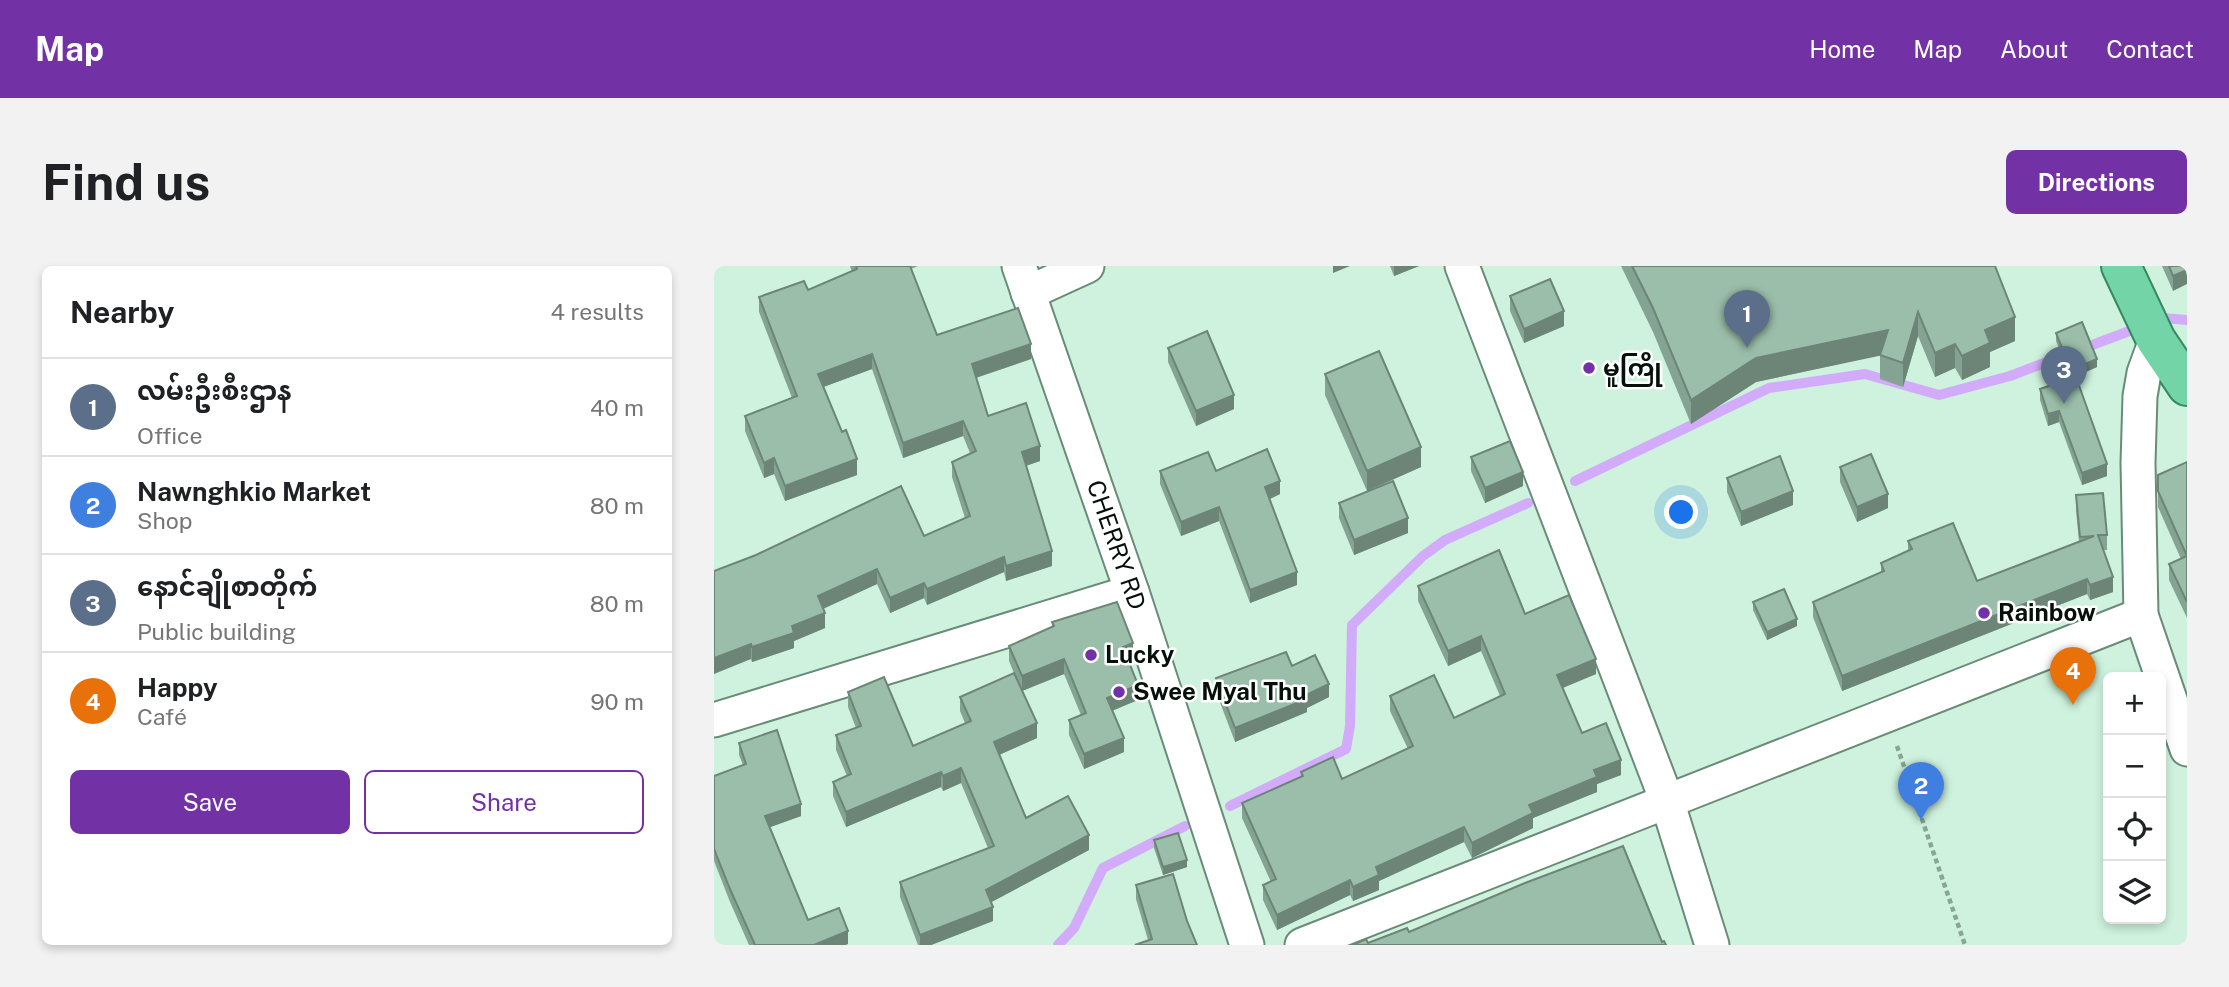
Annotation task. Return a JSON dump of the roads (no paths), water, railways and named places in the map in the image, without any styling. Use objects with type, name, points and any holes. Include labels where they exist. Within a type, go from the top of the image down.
[{"type":"highway","points":[[2121,266],[2150,327],[2187,386]]},
{"type":"street","points":[[1024,279],[1087,266]]},
{"type":"street","points":[[1462,266],[1667,801],[1712,945]]},
{"type":"street","name":"CHERRY RD","points":[[1024,279],[1132,592],[1247,945]]},
{"type":"street","points":[[2150,327],[2140,396],[2138,463],[2141,615],[2187,749]]},
{"type":"street","points":[[714,720],[1132,592]]},
{"type":"street","points":[[1302,945],[2141,615]]},
{"type":"waterway","points":[[2157,320],[2187,320]]},
{"type":"waterway","points":[[1575,481],[1769,388],[1865,374],[1939,395],[2010,376],[2140,327]]},
{"type":"waterway","points":[[1230,806],[1346,749],[1350,726],[1352,625],[1423,556],[1445,540],[1528,503]]},
{"type":"waterway","points":[[1058,945],[1074,928],[1103,868],[1185,826]]},
{"type":"place","name":"လမ်းဦးစီးဌာန","points":[[1747,348]]},
{"type":"place","name":"မူကြို","points":[[1589,368]]},
{"type":"place","name":"နောင်ချိုစာတိုက်","points":[[2064,404]]},
{"type":"place","name":"Rainbow","points":[[1984,613]]},
{"type":"place","name":"Lucky","points":[[1091,655]]},
{"type":"place","name":"Swee Myal Thu","points":[[1119,692]]},
{"type":"place","name":"Happy","points":[[2073,705]]},
{"type":"place","name":"Nawnghkio Market","points":[[1921,820]]}]
